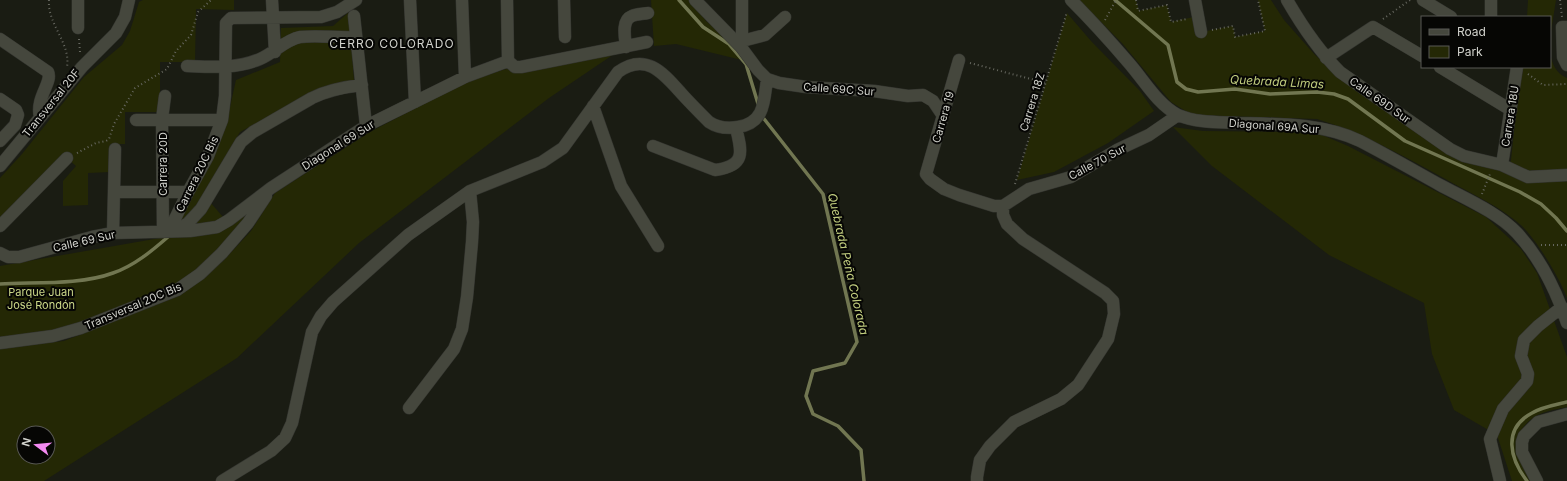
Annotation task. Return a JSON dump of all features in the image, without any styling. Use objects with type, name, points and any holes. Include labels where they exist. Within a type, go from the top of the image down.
[{"type":"street","points":[[78,0],[78,28]]},
{"type":"street","name":"Transversal 20F","points":[[0,166],[82,67],[106,44],[121,26],[129,0]]},
{"type":"street","points":[[272,0],[275,52]]},
{"type":"street","points":[[274,18],[321,17],[337,12],[356,0]]},
{"type":"street","points":[[410,0],[415,102]]},
{"type":"street","points":[[462,0],[465,77]]},
{"type":"street","points":[[507,0],[508,61],[515,67],[646,42]]},
{"type":"street","points":[[564,0],[565,37]]},
{"type":"street","points":[[222,481],[271,451],[285,438],[292,423],[312,332],[321,316],[329,306],[408,235],[470,191],[542,162],[563,148],[618,72],[625,67],[640,63],[660,71],[709,122],[716,127],[725,129],[747,126],[757,119],[763,107],[767,79],[758,70],[741,44],[695,0]]},
{"type":"street","points":[[741,44],[742,0]]},
{"type":"street","name":"Diagonal 69A Sur","points":[[1071,0],[1119,52],[1163,104],[1178,115],[1211,122],[1308,126],[1350,136],[1477,204],[1506,223],[1528,246],[1544,268],[1562,307],[1567,323]]},
{"type":"street","points":[[1195,0],[1201,32]]},
{"type":"street","name":"Calle 69D Sur","points":[[1287,0],[1309,37],[1340,72],[1450,149],[1464,156],[1502,165],[1528,177],[1567,175]]},
{"type":"street","points":[[1423,0],[1445,9]]},
{"type":"street","points":[[1491,0],[1491,16]]},
{"type":"street","points":[[626,46],[625,26],[627,20],[632,16],[648,13]]},
{"type":"street","points":[[354,16],[366,126]]},
{"type":"street","points":[[741,44],[765,34],[785,17]]},
{"type":"street","name":"Carrera 20C Bis","points":[[169,231],[208,156],[222,120],[227,68],[226,23],[231,18],[274,18]]},
{"type":"street","points":[[1326,58],[1373,27],[1421,55]]},
{"type":"street","points":[[1565,27],[1563,57],[1567,65]]},
{"type":"street","points":[[187,66],[227,68],[241,66],[275,52],[287,42],[300,37],[356,37]]},
{"type":"street","points":[[0,39],[46,70],[50,76],[38,106],[40,117]]},
{"type":"street","name":"Carrera 19","points":[[959,60],[926,174],[930,179],[944,189],[994,206],[1003,206]]},
{"type":"street","name":"Diagonal 69 Sur","points":[[169,231],[190,232],[217,227],[229,220],[271,188],[366,126],[465,77],[508,61]]},
{"type":"street","points":[[1442,68],[1511,110]]},
{"type":"street","name":"Carrera 18U","points":[[1502,165],[1511,110],[1521,69]]},
{"type":"street","name":"Calle 69C Sur","points":[[767,79],[806,88],[874,91],[908,96],[922,95],[933,101],[943,116]]},
{"type":"street","points":[[169,231],[188,223],[201,209],[234,152],[247,137],[323,93],[345,87],[362,85]]},
{"type":"street","name":"Carrera 20D","points":[[165,96],[162,119],[163,192],[169,231]]},
{"type":"street","points":[[0,100],[16,110],[18,115],[15,125],[0,141]]},
{"type":"street","points":[[593,106],[621,186],[658,246]]},
{"type":"street","name":"Calle 70 Sur","points":[[1003,206],[1029,189],[1071,177],[1117,150],[1149,135],[1178,115]]},
{"type":"street","points":[[136,120],[222,120]]},
{"type":"street","points":[[653,146],[715,170],[724,169],[733,165],[740,157],[741,148],[736,128]]},
{"type":"street","points":[[0,157],[16,146]]},
{"type":"street","points":[[113,233],[115,149]]},
{"type":"street","points":[[0,226],[67,158]]},
{"type":"street","name":"Transversal 20C Bis","points":[[0,343],[53,336],[81,328],[177,290],[200,274],[222,254],[248,223],[271,188]]},
{"type":"street","points":[[409,408],[454,349],[462,329],[467,297],[472,228],[470,191]]},
{"type":"street","points":[[114,192],[188,192]]},
{"type":"street","points":[[978,481],[976,477],[980,460],[990,446],[1014,422],[1061,399],[1078,385],[1108,339],[1114,314],[1113,302],[1105,293],[1023,239],[1007,224],[1003,216],[1003,206]]},
{"type":"street","name":"Calle 69 Sur","points":[[0,253],[8,257],[19,257],[92,236],[113,233],[169,231]]},
{"type":"street","points":[[1500,481],[1490,439],[1504,409],[1527,381],[1528,374],[1521,356],[1524,340],[1538,326],[1562,307]]},
{"type":"street","points":[[1537,481],[1532,469],[1523,456],[1521,448],[1522,442],[1529,430],[1538,422],[1567,414]]},
{"type":"path","points":[[48,0],[48,8],[52,20],[66,50],[68,61],[67,67]]},
{"type":"path","points":[[67,158],[96,143],[102,143],[109,139],[114,124],[135,88],[167,69],[176,51],[190,34],[198,12],[211,0]]},
{"type":"path","name":"Carrera 18Z","points":[[1013,186],[1017,180],[1071,0]]},
{"type":"path","points":[[1112,8],[1116,0]]},
{"type":"path","points":[[1136,0],[1138,11],[1167,5],[1171,22],[1198,16]]},
{"type":"path","points":[[1201,32],[1233,26],[1235,37],[1265,31],[1258,0]]},
{"type":"path","points":[[1373,27],[1410,0]]},
{"type":"path","points":[[1560,0],[1565,27]]},
{"type":"path","points":[[78,28],[82,67]]},
{"type":"path","points":[[959,60],[1046,83]]},
{"type":"path","points":[[1521,69],[1543,85],[1567,84]]},
{"type":"path","points":[[1485,185],[1491,171]]},
{"type":"path","points":[[1528,246],[1566,245]]},
{"type":"green space","points":[[143,0],[234,0],[234,10],[196,9],[195,62],[160,62],[160,112],[125,112],[125,144],[110,144],[110,172],[88,173],[88,205],[63,206],[63,181],[76,166],[67,158],[0,226],[0,178],[22,154],[84,77],[122,45],[130,31],[139,2]]},
{"type":"green space","points":[[651,0],[690,0],[706,21],[726,37],[750,62],[676,44],[654,46]]},
{"type":"green space","points":[[1079,0],[1136,0],[1139,11],[1167,5],[1171,22],[1198,16],[1201,32],[1233,26],[1235,37],[1265,31],[1258,0],[1271,0],[1284,20],[1315,55],[1337,74],[1463,151],[1507,173],[1511,160],[1521,68],[1551,68],[1551,56],[1555,68],[1560,74],[1567,78],[1567,298],[1554,270],[1541,250],[1522,226],[1514,219],[1478,196],[1352,131],[1317,119],[1192,115],[1171,102],[1122,43]]},
{"type":"green space","points":[[1528,0],[1556,0],[1551,32],[1551,16],[1527,16]]},
{"type":"green space","name":"Parque Juan José Rondón","points":[[349,12],[354,81],[316,91],[240,132],[203,194],[230,225],[262,202],[200,274],[110,317],[0,343],[0,266],[160,238],[175,224],[228,116],[236,80],[280,62],[281,28],[333,26]]},
{"type":"green space","points":[[1067,13],[1091,41],[1140,91],[1154,111],[1108,143],[1054,172],[1017,180]]},
{"type":"green space","points":[[623,48],[549,98],[359,243],[237,358],[44,481],[0,481],[0,348],[64,341],[181,295],[223,261],[251,231],[275,193],[370,132],[468,81],[509,68]]},
{"type":"green space","points":[[1173,127],[1203,131],[1288,132],[1322,135],[1348,146],[1486,217],[1521,249],[1537,273],[1567,357],[1567,407],[1540,414],[1530,421],[1520,432],[1536,481],[1512,481],[1497,435],[1454,410],[1432,354],[1424,303],[1329,255],[1212,166]]},
{"type":"waterway","name":"Quebrada Peña Colorada","points":[[679,0],[703,27],[729,44],[746,64],[759,107]]},
{"type":"waterway","name":"Quebrada Limas","points":[[1115,0],[1168,45],[1177,82],[1186,89],[1198,92],[1235,89],[1270,94],[1317,92],[1334,94],[1348,99],[1405,141],[1520,192],[1541,204],[1567,231]]},
{"type":"waterway","name":"Quebrada Peña Colorada","points":[[761,115],[823,194],[857,342],[845,363],[813,371],[806,396],[813,414],[838,426],[861,450],[864,481]]},
{"type":"waterway","points":[[0,284],[87,280],[100,277],[121,270],[136,262],[169,236]]},
{"type":"waterway","name":"Quebrada Limas","points":[[1527,481],[1516,463],[1513,454],[1512,445],[1516,427],[1522,420],[1536,411],[1567,402]]},
{"type":"district","name":"CERRO COLORADO","points":[[392,44]]}]
